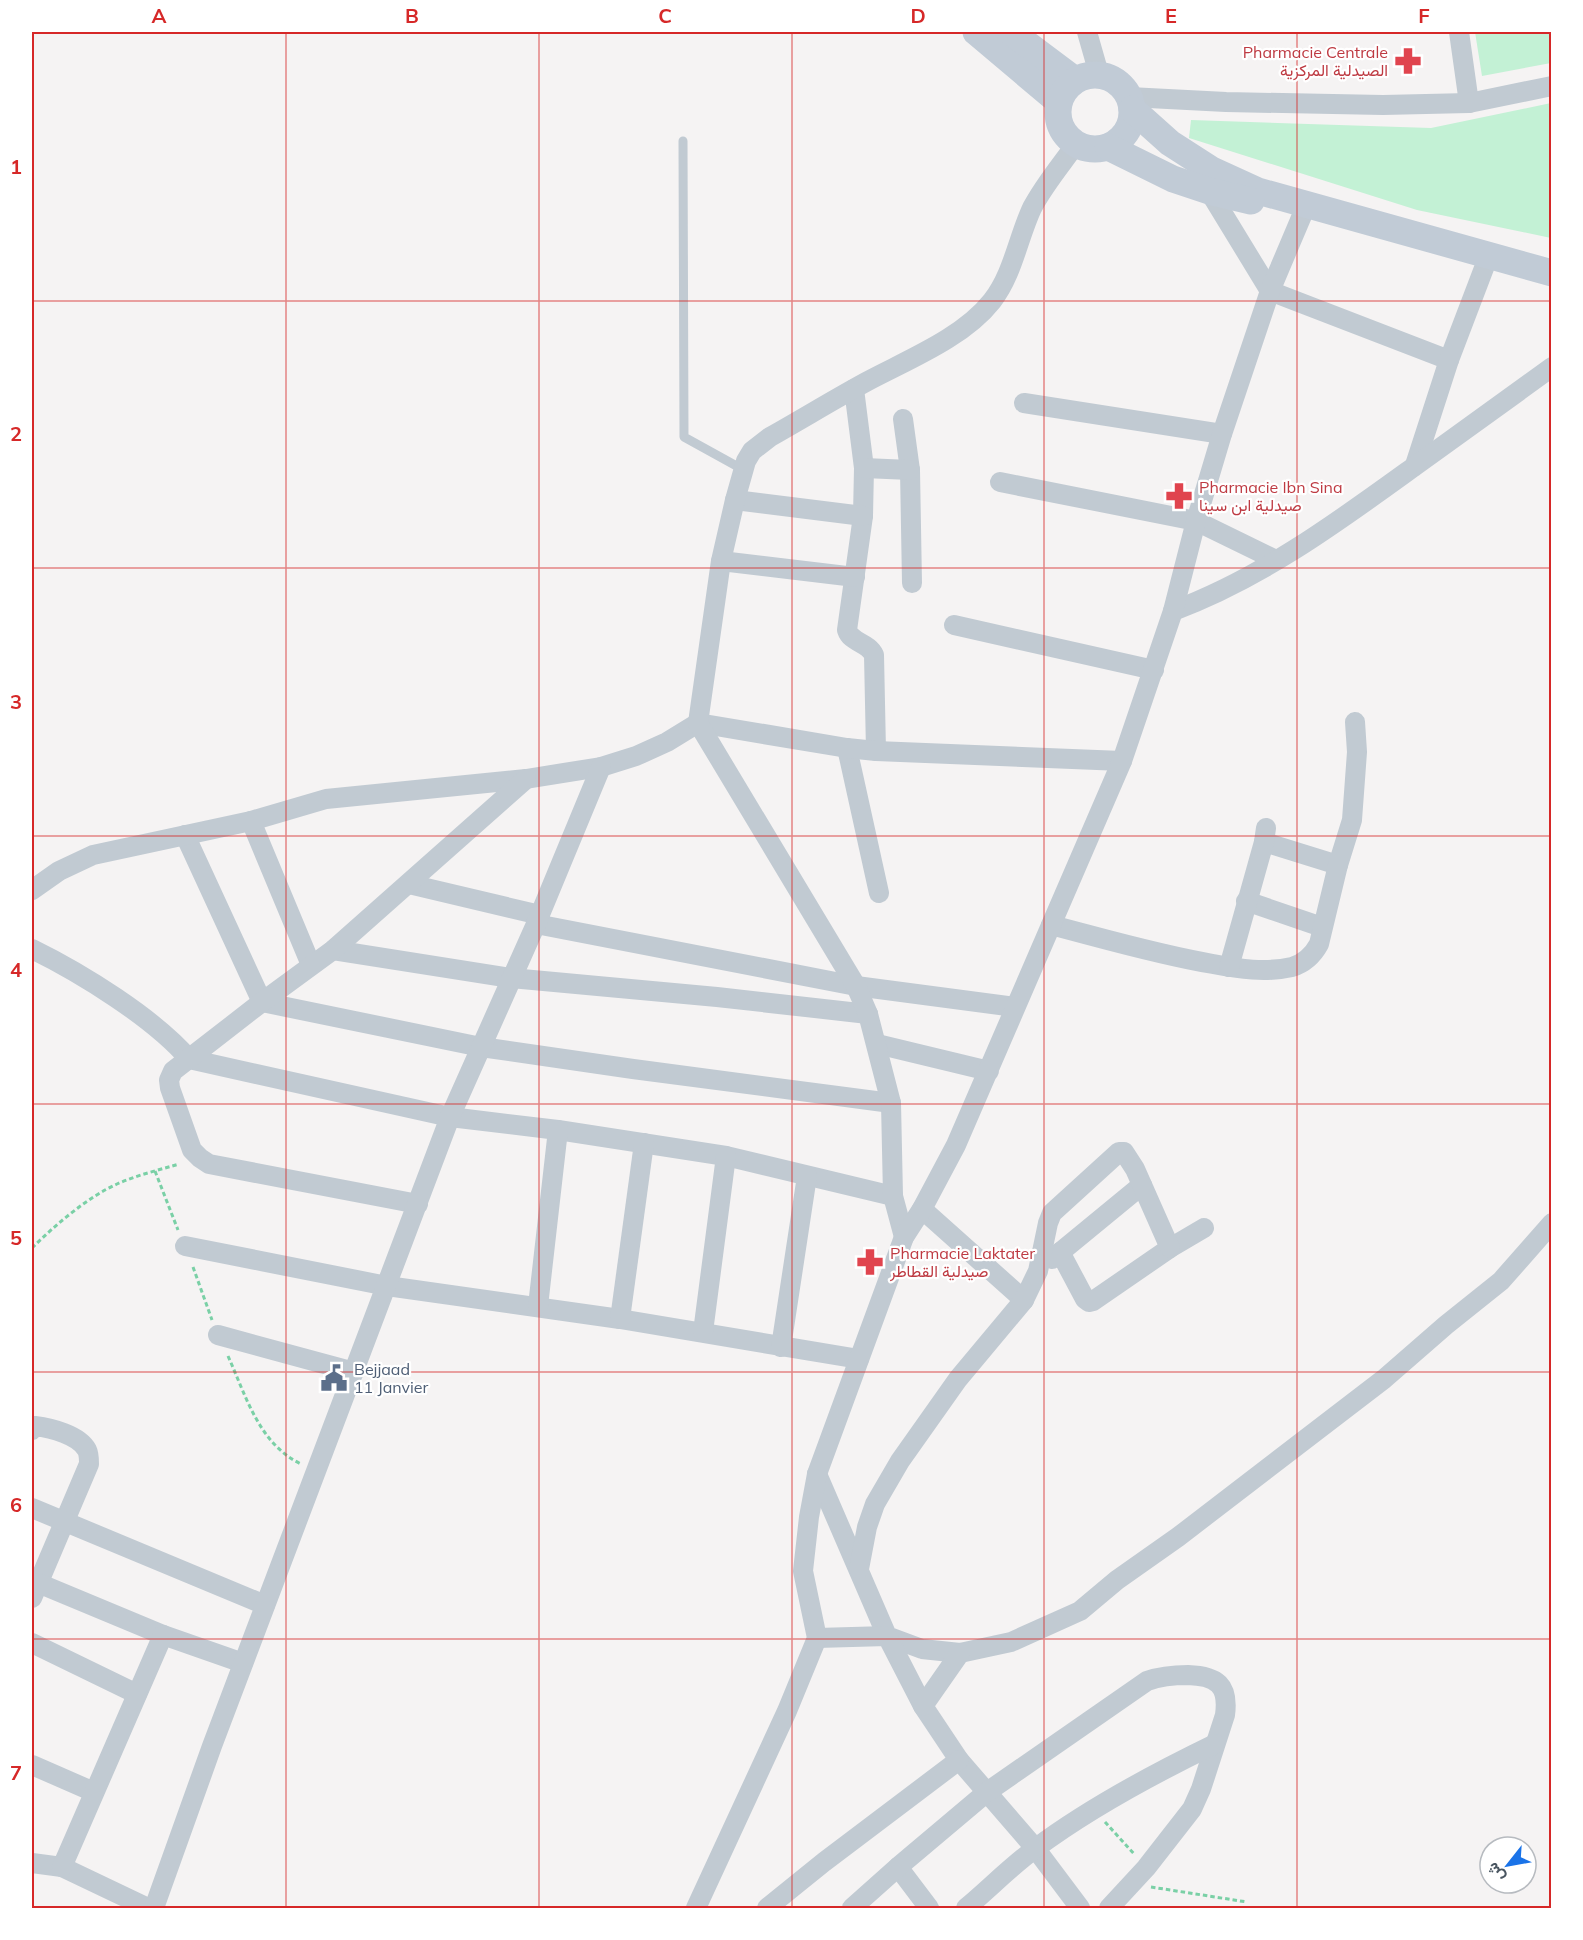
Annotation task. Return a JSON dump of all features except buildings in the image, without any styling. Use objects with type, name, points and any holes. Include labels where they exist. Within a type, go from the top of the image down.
[{"type":"main road","points":[[976,32],[1059,102]]},
{"type":"main road","points":[[1011,32],[1087,77],[1117,82],[1130,103],[1170,142],[1212,170],[1258,191],[1489,255],[1544,267]]},
{"type":"main road","points":[[1087,77],[1065,89],[1059,102],[1058,118],[1064,133],[1076,144],[1092,149],[1108,147],[1121,138],[1130,125],[1130,103]]},
{"type":"main road","points":[[1108,147],[1173,179],[1209,191],[1257,202],[1306,206]]},
{"type":"street","points":[[1087,32],[1087,77]]},
{"type":"street","points":[[1459,32],[1469,103]]},
{"type":"street","points":[[1130,103],[1383,105],[1469,103],[1551,86]]},
{"type":"street","points":[[904,1237],[892,1196],[891,1103],[868,1014],[856,986],[698,723],[721,561],[742,469],[752,451],[770,437],[937,344],[968,324],[993,300],[1007,275],[1032,209],[1076,144]]},
{"type":"street","points":[[1209,191],[1270,291],[1449,360]]},
{"type":"street","points":[[696,1908],[787,1711],[817,1638],[803,1571],[817,1474],[904,1237],[922,1209],[956,1145],[1122,761],[1173,611],[1222,434],[1270,291],[1306,206]]},
{"type":"street","points":[[1415,465],[1449,360],[1489,255]]},
{"type":"street","points":[[1173,611],[1210,597],[1276,560],[1375,495],[1551,367]]},
{"type":"street","points":[[854,389],[864,468],[863,516],[847,630],[850,637],[868,646],[874,655],[876,751]]},
{"type":"street","points":[[1024,403],[1222,434]]},
{"type":"street","points":[[903,419],[910,470],[912,583]]},
{"type":"street","points":[[864,468],[910,470]]},
{"type":"street","points":[[1000,482],[1197,521],[1276,560]]},
{"type":"street","points":[[735,500],[863,516]]},
{"type":"street","points":[[721,561],[855,577]]},
{"type":"street","points":[[954,624],[1154,670]]},
{"type":"street","points":[[1051,925],[1179,959],[1229,967],[1264,970],[1291,967],[1303,962],[1314,953],[1319,944],[1338,865],[1352,820],[1357,763],[1355,722]]},
{"type":"street","points":[[32,890],[59,871],[93,855],[251,821],[326,799],[526,779],[601,767],[636,756],[667,742],[698,723],[876,751],[1122,761]]},
{"type":"street","points":[[847,748],[879,893]]},
{"type":"street","points":[[154,1908],[243,1663],[450,1117],[538,920],[601,767]]},
{"type":"street","points":[[418,1204],[209,1164],[192,1150],[169,1080],[173,1071],[333,950],[526,779]]},
{"type":"street","points":[[251,821],[311,965]]},
{"type":"street","points":[[185,835],[262,1002]]},
{"type":"street","points":[[1229,967],[1265,835],[1338,865]]},
{"type":"street","points":[[409,885],[538,920],[856,986],[1015,1007]]},
{"type":"street","points":[[1246,902],[1322,927]]},
{"type":"street","points":[[32,949],[104,990],[175,1043],[189,1059],[450,1117],[558,1130],[726,1156],[892,1196]]},
{"type":"street","points":[[333,950],[511,978],[868,1014]]},
{"type":"street","points":[[262,1002],[481,1047],[891,1103]]},
{"type":"street","points":[[877,1044],[989,1071]]},
{"type":"street","points":[[538,1306],[558,1130]]},
{"type":"street","points":[[620,1319],[644,1143]]},
{"type":"street","points":[[859,1569],[867,1527],[875,1504],[900,1461],[958,1379],[1024,1300],[1038,1271],[1040,1254],[1052,1213],[1113,1156],[1124,1152],[1129,1157],[1170,1248]]},
{"type":"street","points":[[703,1332],[726,1156]]},
{"type":"street","points":[[781,1347],[807,1176]]},
{"type":"street","points":[[1038,1271],[1142,1185]]},
{"type":"street","points":[[922,1209],[1024,1300]]},
{"type":"street","points":[[817,1638],[887,1636],[922,1649],[960,1653],[1011,1642],[1080,1611],[1117,1580],[1187,1530],[1384,1379],[1501,1281],[1551,1222]]},
{"type":"street","points":[[1060,1252],[1085,1299],[1089,1302],[1204,1228]]},
{"type":"street","points":[[185,1246],[387,1286],[538,1306],[859,1359]]},
{"type":"street","points":[[218,1335],[354,1372]]},
{"type":"street","points":[[32,1430],[36,1426],[44,1427],[70,1436],[88,1451],[89,1464],[35,1590],[243,1663]]},
{"type":"street","points":[[817,1474],[887,1636],[923,1706],[959,1760],[1035,1848],[1080,1908]]},
{"type":"street","points":[[32,1508],[265,1605]]},
{"type":"street","points":[[62,1867],[162,1635]]},
{"type":"street","points":[[32,1642],[137,1694]]},
{"type":"street","points":[[923,1706],[960,1653]]},
{"type":"street","points":[[852,1908],[987,1792],[1147,1681],[1161,1676],[1212,1678],[1224,1692],[1225,1715],[1201,1789],[1192,1809],[1146,1868],[1109,1908]]},
{"type":"street","points":[[966,1908],[1035,1848],[1170,1766],[1215,1744]]},
{"type":"street","points":[[767,1908],[832,1855],[959,1760]]},
{"type":"street","points":[[32,1765],[94,1792]]},
{"type":"street","points":[[32,1863],[62,1867],[148,1908]]},
{"type":"street","points":[[898,1867],[929,1908]]},
{"type":"lane","points":[[683,141],[684,437],[742,469]]},
{"type":"path","points":[[32,1248],[46,1234],[84,1205],[116,1185],[200,1158]]},
{"type":"path","points":[[1095,1810],[1146,1868]]},
{"type":"path","points":[[1131,1884],[1247,1902]]},
{"type":"green space","points":[[1475,32],[1551,32],[1551,63],[1482,76]]},
{"type":"green space","points":[[1551,103],[1551,238],[1417,210],[1189,138],[1191,120],[1431,128]]},
{"type":"place","name":"Pharmacie Centrale الصيدلية المركزية","points":[[1408,61]]},
{"type":"place","name":"Pharmacie Ibn Sina صيدلية ابن سينا","points":[[1179,496]]},
{"type":"place","name":"Pharmacie Laktater صيدلية القطاطر","points":[[870,1262]]},
{"type":"place","name":"Bejjaad 11 Janvier","points":[[334,1378]]}]
